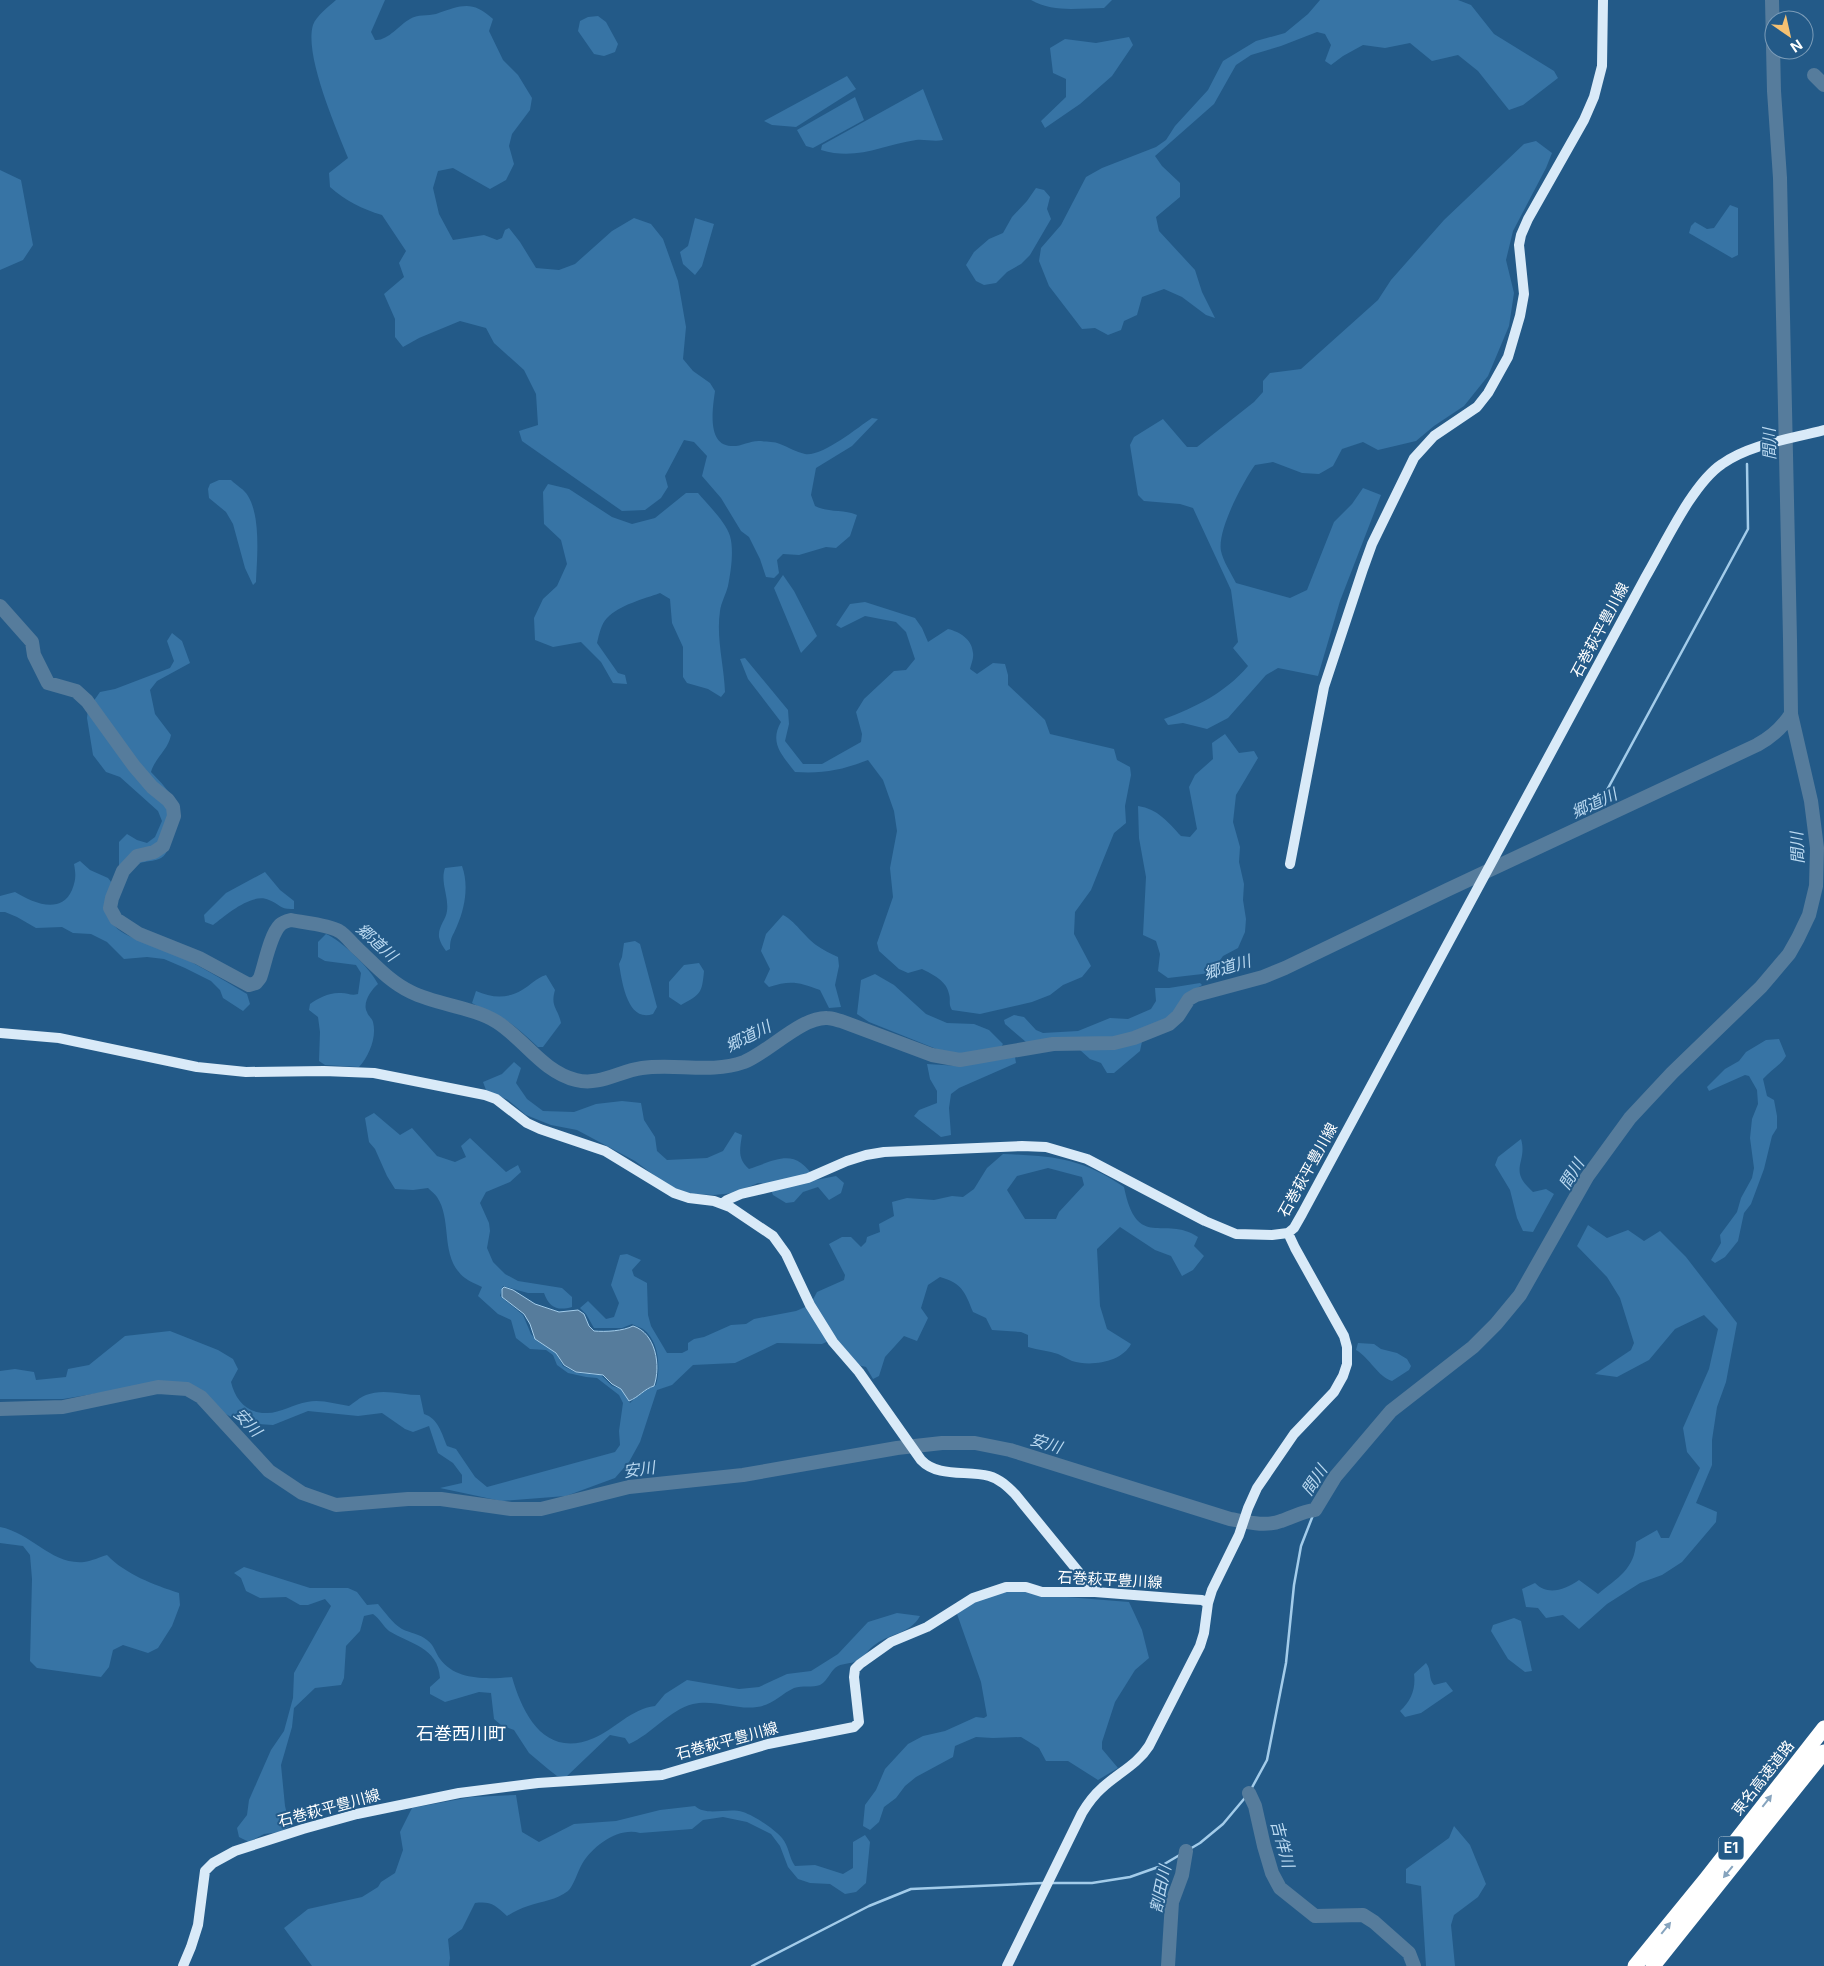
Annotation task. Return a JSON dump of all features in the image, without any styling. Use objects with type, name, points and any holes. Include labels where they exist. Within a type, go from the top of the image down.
[{"type":"highway","name":"東名高速道路","points":[[1635,1966],[1706,1880],[1824,1728]]},
{"type":"highway","name":"東名高速道路","points":[[1653,1966],[1824,1752]]},
{"type":"street","points":[[1290,864],[1324,687],[1372,544],[1414,458],[1434,436],[1476,407],[1492,387],[1510,350],[1524,294],[1520,245],[1521,235],[1528,219],[1584,120],[1594,97],[1602,66],[1603,0]]},
{"type":"street","name":"石巻萩平豊川線","points":[[183,1966],[198,1924],[205,1871],[213,1863],[235,1851],[357,1814],[459,1794],[538,1783],[662,1775],[768,1744],[854,1727],[859,1722],[854,1688],[855,1670],[891,1642],[927,1627],[964,1602],[1006,1587],[1026,1587],[1042,1592],[1095,1592],[1186,1598],[1202,1600],[1208,1603],[1212,1590],[1240,1532],[1246,1512],[1257,1488],[1294,1434],[1334,1392],[1347,1364],[1347,1347],[1344,1336],[1288,1233],[1294,1228],[1302,1214],[1640,587],[1698,487],[1722,463],[1736,456],[1824,430]]},
{"type":"street","points":[[0,1034],[59,1038],[197,1067],[246,1072],[324,1071],[374,1073],[485,1095],[496,1099],[527,1123],[605,1151],[674,1193],[689,1198],[723,1203],[764,1229],[780,1244],[810,1305],[833,1342],[858,1372],[918,1457],[935,1470],[990,1476],[1004,1484],[1015,1494],[1095,1592]]},
{"type":"street","points":[[723,1203],[741,1194],[794,1183],[847,1161],[884,1152],[1022,1146],[1046,1147],[1086,1159],[1205,1221],[1236,1234],[1272,1236],[1288,1233]]},
{"type":"street","points":[[1007,1966],[1082,1813],[1092,1798],[1142,1756],[1149,1746],[1200,1646],[1204,1633],[1208,1603]]},
{"type":"shaded area","points":[[336,0],[385,0],[371,32],[375,40],[384,38],[416,16],[436,14],[466,6],[479,9],[493,19],[489,31],[503,60],[518,75],[532,98],[530,110],[512,134],[509,146],[514,164],[506,180],[490,189],[453,168],[438,171],[433,188],[439,214],[453,240],[484,235],[497,240],[502,238],[505,230],[509,228],[536,268],[559,270],[575,264],[612,231],[634,218],[651,224],[663,239],[678,281],[686,327],[683,359],[693,371],[710,383],[715,391],[713,406],[714,432],[723,444],[735,446],[757,441],[773,442],[805,454],[812,454],[830,447],[872,418],[878,419],[852,446],[816,468],[811,495],[815,506],[826,510],[857,515],[850,536],[836,548],[826,547],[799,555],[783,554],[777,560],[779,573],[774,578],[766,577],[760,559],[749,537],[741,531],[721,498],[702,476],[707,456],[694,442],[684,440],[665,476],[668,487],[661,498],[645,510],[622,511],[522,441],[519,431],[538,425],[536,394],[524,370],[494,343],[486,328],[460,321],[419,338],[403,347],[395,337],[395,319],[384,294],[404,277],[399,263],[406,251],[382,215],[354,204],[330,187],[329,173],[348,158],[323,92],[313,54],[311,38],[313,25],[317,18]]},
{"type":"shaded area","points":[[1031,0],[1112,0],[1104,8],[1076,9],[1048,7]]},
{"type":"shaded area","points":[[1320,0],[1458,0],[1471,5],[1494,34],[1554,71],[1558,78],[1523,105],[1509,110],[1478,71],[1458,55],[1432,61],[1410,43],[1385,48],[1363,45],[1331,65],[1325,61],[1331,45],[1325,34],[1317,32],[1251,55],[1236,65],[1214,104],[1155,156],[1162,166],[1180,183],[1180,197],[1156,217],[1159,231],[1195,270],[1202,292],[1215,318],[1206,315],[1182,297],[1164,289],[1142,297],[1137,315],[1124,321],[1121,330],[1108,335],[1095,328],[1082,329],[1049,286],[1039,261],[1041,248],[1061,225],[1086,177],[1102,168],[1156,147],[1166,140],[1175,126],[1208,90],[1223,61],[1256,41],[1285,33],[1308,14]]},
{"type":"shaded area","points":[[598,16],[606,22],[618,44],[615,52],[604,56],[594,54],[578,31],[580,21],[588,17]]},
{"type":"shaded area","points":[[1129,37],[1133,45],[1112,76],[1080,104],[1045,128],[1041,121],[1066,97],[1066,79],[1053,73],[1050,48],[1065,39],[1096,43]]},
{"type":"shaded area","points":[[847,76],[856,89],[796,127],[772,125],[764,121]]},
{"type":"shaded area","points":[[923,89],[943,140],[916,140],[869,151],[846,154],[821,150],[822,145]]},
{"type":"shaded area","points":[[855,97],[864,120],[813,148],[806,146],[797,130]]},
{"type":"shaded area","points":[[1536,141],[1552,153],[1513,231],[1506,260],[1514,293],[1509,326],[1488,376],[1464,406],[1434,426],[1416,441],[1378,450],[1363,442],[1342,449],[1333,466],[1319,474],[1302,473],[1273,462],[1255,465],[1238,494],[1227,519],[1223,531],[1221,551],[1236,583],[1290,598],[1307,590],[1334,522],[1352,504],[1363,488],[1381,495],[1340,601],[1318,676],[1278,668],[1266,675],[1228,718],[1207,729],[1183,723],[1168,725],[1164,719],[1209,698],[1230,684],[1248,666],[1233,648],[1238,642],[1231,590],[1193,508],[1180,504],[1144,501],[1138,495],[1130,445],[1134,437],[1163,419],[1187,447],[1197,447],[1254,402],[1263,392],[1263,381],[1270,373],[1301,369],[1378,300],[1391,280],[1444,220],[1524,144]]},
{"type":"shaded area","points":[[0,170],[21,180],[33,245],[23,260],[0,270]]},
{"type":"shaded area","points":[[1036,188],[1044,190],[1050,197],[1047,209],[1051,219],[1030,255],[996,283],[984,285],[976,281],[966,265],[974,252],[989,239],[1003,233],[1012,217]]},
{"type":"shaded area","points":[[1730,205],[1738,208],[1738,255],[1732,258],[1689,233],[1691,226],[1695,222],[1707,229],[1714,228]]},
{"type":"shaded area","points":[[695,218],[714,224],[702,266],[695,275],[683,264],[680,252],[688,246]]},
{"type":"shaded area","points":[[219,480],[231,480],[247,494],[252,505],[257,526],[256,582],[253,585],[245,568],[233,524],[226,512],[209,498],[208,489],[210,484]]},
{"type":"shaded area","points":[[548,484],[569,489],[612,517],[632,524],[655,518],[686,493],[698,493],[716,513],[728,531],[732,548],[729,580],[719,621],[725,692],[721,697],[708,689],[687,683],[683,677],[683,647],[672,623],[670,599],[660,593],[618,609],[607,618],[600,630],[597,643],[618,673],[625,675],[627,684],[613,683],[601,662],[581,642],[553,647],[535,640],[534,618],[543,599],[557,586],[567,564],[561,540],[544,524],[543,492]]},
{"type":"shaded area","points":[[783,575],[794,591],[817,636],[801,653],[774,588]]},
{"type":"shaded area","points":[[865,602],[915,618],[928,642],[948,629],[961,634],[968,640],[972,648],[973,657],[970,669],[977,674],[993,663],[1005,664],[1008,685],[1045,720],[1050,734],[1114,749],[1117,760],[1130,767],[1131,775],[1125,806],[1126,823],[1114,833],[1091,890],[1075,912],[1074,934],[1091,966],[1082,977],[1063,985],[1050,995],[1032,1002],[980,1014],[952,1010],[948,989],[939,978],[922,969],[908,973],[899,969],[879,951],[877,943],[893,897],[890,868],[897,831],[894,811],[883,780],[868,760],[832,771],[795,772],[779,748],[776,736],[781,722],[748,679],[740,659],[745,658],[788,710],[789,724],[785,741],[803,764],[822,764],[861,742],[862,734],[856,712],[864,699],[894,671],[906,670],[915,659],[906,632],[896,622],[865,616],[841,628],[836,625],[850,604]]},
{"type":"shaded area","points":[[172,633],[182,641],[190,663],[157,681],[150,690],[155,714],[171,735],[151,772],[170,794],[176,808],[175,826],[168,849],[161,858],[137,864],[130,871],[119,870],[119,842],[127,834],[147,843],[155,837],[162,821],[158,811],[120,777],[106,772],[93,755],[87,718],[88,709],[100,692],[115,689],[170,668],[174,661],[167,641]]},
{"type":"shaded area","points":[[1225,734],[1239,753],[1254,751],[1258,758],[1236,795],[1233,822],[1240,847],[1239,862],[1244,884],[1245,932],[1238,948],[1223,956],[1211,973],[1168,978],[1158,971],[1160,954],[1156,941],[1143,935],[1146,877],[1139,838],[1138,806],[1157,813],[1181,836],[1190,837],[1197,829],[1189,787],[1195,775],[1213,759],[1212,743]]},
{"type":"shaded area","points":[[80,861],[90,870],[108,878],[112,883],[105,905],[109,919],[114,926],[128,936],[170,951],[219,977],[247,994],[250,1004],[243,1011],[223,998],[220,990],[211,981],[164,959],[147,957],[124,959],[107,942],[91,934],[73,933],[62,927],[36,928],[17,917],[0,912],[0,896],[15,892],[38,903],[54,905],[61,902],[67,898],[72,890],[75,877],[74,864]]},
{"type":"shaded area","points":[[462,866],[466,889],[464,904],[451,939],[450,949],[446,951],[439,937],[447,911],[444,873],[445,868]]},
{"type":"shaded area","points":[[265,872],[280,890],[294,901],[294,909],[283,908],[262,898],[255,899],[240,906],[213,925],[205,922],[204,915],[226,893]]},
{"type":"shaded area","points":[[783,915],[791,920],[816,945],[838,957],[839,966],[835,985],[841,1007],[829,1008],[820,990],[813,987],[783,983],[769,987],[764,982],[770,969],[761,951],[766,934]]},
{"type":"shaded area","points":[[326,934],[355,956],[369,970],[378,984],[366,1001],[366,1008],[373,1022],[374,1034],[369,1052],[359,1067],[325,1065],[319,1061],[320,1032],[318,1017],[309,1010],[310,1004],[328,994],[358,994],[361,973],[356,965],[325,961],[318,957],[318,942]]},
{"type":"shaded area","points":[[635,941],[640,944],[657,1007],[653,1014],[644,1015],[637,1012],[627,999],[624,990],[619,964],[624,943]]},
{"type":"shaded area","points":[[699,963],[704,971],[701,989],[697,995],[681,1005],[669,997],[669,982],[684,965]]},
{"type":"shaded area","points":[[875,974],[894,985],[926,1014],[947,1023],[974,1024],[989,1030],[1003,1044],[1001,1047],[971,1053],[949,1054],[869,1022],[857,1014],[861,980]]},
{"type":"shaded area","points":[[546,975],[555,990],[553,1000],[561,1023],[543,1047],[538,1047],[504,1019],[472,1003],[476,991],[494,996],[511,995]]},
{"type":"shaded area","points":[[1200,983],[1202,985],[1183,999],[1176,1011],[1162,1023],[1144,1032],[1140,1051],[1114,1073],[1107,1073],[1101,1063],[1090,1059],[1080,1050],[1078,1040],[1041,1043],[1026,1042],[1005,1024],[1004,1020],[1014,1015],[1024,1017],[1036,1030],[1043,1033],[1078,1031],[1110,1018],[1128,1019],[1151,1009],[1156,1001],[1155,988],[1169,988]]},
{"type":"shaded area","points":[[1779,1039],[1786,1056],[1763,1079],[1767,1096],[1774,1100],[1777,1128],[1772,1136],[1764,1169],[1751,1204],[1744,1213],[1738,1241],[1725,1257],[1715,1263],[1711,1260],[1721,1243],[1720,1235],[1737,1212],[1741,1198],[1752,1178],[1754,1168],[1750,1138],[1752,1119],[1758,1104],[1757,1090],[1749,1076],[1745,1075],[1709,1091],[1707,1087],[1725,1069],[1739,1061],[1746,1052],[1766,1040]]},
{"type":"shaded area","points":[[1015,1057],[1016,1063],[959,1088],[951,1094],[949,1108],[951,1135],[941,1137],[914,1116],[919,1110],[937,1103],[937,1091],[930,1079],[927,1064],[959,1066]]},
{"type":"shaded area","points":[[514,1062],[521,1068],[516,1083],[527,1099],[543,1111],[574,1112],[596,1104],[622,1101],[641,1103],[644,1120],[655,1137],[657,1151],[667,1160],[707,1158],[723,1151],[735,1132],[742,1135],[741,1158],[749,1169],[787,1158],[801,1163],[816,1180],[836,1176],[844,1183],[841,1193],[829,1200],[818,1187],[803,1192],[794,1202],[786,1203],[773,1195],[768,1184],[758,1183],[734,1193],[714,1195],[694,1194],[676,1189],[635,1161],[577,1130],[551,1125],[526,1115],[508,1100],[486,1090],[483,1082],[502,1074]]},
{"type":"shaded area","points":[[374,1113],[400,1135],[412,1128],[437,1156],[455,1162],[466,1157],[461,1146],[470,1138],[506,1172],[518,1165],[521,1172],[510,1182],[486,1192],[480,1203],[489,1223],[490,1231],[487,1248],[493,1262],[505,1274],[518,1281],[562,1288],[572,1297],[572,1307],[562,1309],[551,1305],[544,1293],[528,1293],[503,1286],[500,1296],[523,1315],[531,1334],[536,1340],[556,1353],[563,1366],[577,1373],[601,1375],[612,1386],[621,1389],[630,1403],[640,1393],[656,1385],[658,1363],[652,1340],[643,1329],[632,1324],[622,1328],[594,1328],[580,1308],[588,1301],[606,1319],[614,1317],[619,1303],[611,1285],[620,1255],[627,1254],[641,1260],[632,1270],[634,1276],[647,1283],[648,1315],[651,1326],[667,1353],[682,1353],[688,1350],[688,1343],[694,1339],[704,1337],[731,1325],[746,1324],[754,1319],[796,1311],[810,1305],[817,1292],[844,1280],[845,1275],[829,1244],[842,1237],[851,1237],[861,1247],[866,1242],[867,1237],[880,1232],[879,1224],[894,1216],[892,1202],[907,1198],[934,1200],[952,1196],[963,1197],[974,1189],[987,1168],[1003,1154],[1066,1160],[1109,1177],[1124,1187],[1136,1219],[1144,1225],[1153,1228],[1186,1231],[1198,1237],[1194,1246],[1204,1256],[1193,1270],[1182,1276],[1171,1256],[1155,1250],[1120,1227],[1097,1249],[1100,1306],[1107,1329],[1131,1344],[1121,1355],[1097,1363],[1080,1363],[1058,1354],[1028,1347],[1028,1335],[1021,1332],[992,1330],[986,1318],[973,1312],[962,1289],[953,1282],[940,1277],[928,1285],[921,1308],[928,1318],[917,1341],[904,1336],[885,1357],[879,1376],[873,1379],[866,1367],[858,1365],[835,1338],[822,1344],[777,1343],[735,1363],[693,1365],[672,1385],[657,1390],[640,1442],[629,1462],[615,1478],[566,1496],[501,1501],[440,1488],[462,1483],[462,1475],[453,1463],[438,1453],[429,1426],[413,1432],[405,1429],[382,1413],[358,1416],[308,1411],[273,1425],[242,1423],[224,1413],[195,1388],[182,1383],[165,1382],[63,1399],[0,1399],[0,1371],[15,1369],[34,1372],[36,1380],[66,1377],[68,1369],[89,1365],[125,1336],[170,1331],[218,1350],[233,1359],[238,1369],[231,1382],[235,1394],[242,1404],[252,1411],[276,1412],[312,1401],[349,1406],[364,1396],[379,1392],[420,1395],[424,1414],[436,1423],[447,1446],[456,1449],[475,1477],[487,1487],[615,1452],[620,1445],[619,1431],[623,1403],[619,1395],[597,1378],[568,1373],[557,1365],[553,1355],[546,1350],[530,1349],[516,1338],[511,1320],[498,1314],[478,1296],[482,1287],[467,1279],[457,1270],[449,1250],[442,1207],[436,1196],[428,1188],[413,1190],[395,1189],[375,1149],[369,1142],[365,1118]],"holes":[[[1048,1168],[1082,1177],[1084,1185],[1059,1212],[1056,1219],[1025,1219],[1007,1190],[1017,1176]]]},
{"type":"shaded area","points":[[1521,1139],[1520,1171],[1525,1184],[1533,1192],[1546,1189],[1554,1194],[1533,1232],[1523,1231],[1517,1218],[1510,1190],[1495,1165],[1498,1157]]},
{"type":"shaded area","points":[[1588,1225],[1607,1238],[1628,1230],[1644,1241],[1660,1231],[1686,1257],[1737,1323],[1726,1382],[1717,1407],[1712,1440],[1712,1465],[1696,1503],[1717,1512],[1716,1522],[1682,1562],[1662,1575],[1640,1583],[1607,1604],[1579,1629],[1563,1615],[1546,1618],[1538,1608],[1526,1607],[1522,1589],[1535,1583],[1545,1589],[1556,1590],[1568,1587],[1579,1580],[1598,1594],[1618,1578],[1629,1566],[1635,1551],[1636,1542],[1657,1530],[1661,1538],[1669,1538],[1700,1468],[1687,1452],[1683,1428],[1709,1369],[1718,1329],[1704,1315],[1675,1329],[1649,1360],[1617,1377],[1595,1374],[1631,1350],[1634,1343],[1620,1298],[1607,1277],[1577,1246]]},
{"type":"shaded area","points":[[504,1287],[513,1290],[535,1304],[559,1312],[578,1310],[584,1314],[589,1326],[594,1331],[614,1331],[633,1326],[641,1330],[652,1343],[655,1351],[657,1369],[654,1386],[629,1401],[621,1389],[612,1384],[603,1375],[576,1372],[564,1365],[556,1353],[535,1339],[524,1314],[502,1297],[502,1289]]},
{"type":"shaded area","points":[[1358,1343],[1374,1344],[1381,1349],[1397,1353],[1407,1359],[1411,1366],[1409,1370],[1392,1381],[1387,1379],[1356,1350]]},
{"type":"shaded area","points":[[0,1527],[22,1535],[51,1554],[72,1562],[84,1562],[107,1555],[131,1573],[179,1593],[180,1605],[172,1626],[158,1648],[148,1653],[123,1645],[113,1650],[109,1667],[101,1677],[37,1668],[30,1661],[32,1579],[30,1555],[23,1546],[0,1543]]},
{"type":"shaded area","points":[[244,1567],[310,1588],[348,1588],[357,1592],[367,1605],[378,1604],[398,1627],[427,1640],[433,1646],[440,1659],[455,1671],[473,1677],[512,1677],[530,1719],[539,1730],[550,1738],[562,1743],[577,1743],[602,1734],[638,1711],[655,1706],[665,1694],[687,1680],[739,1689],[759,1687],[787,1674],[811,1671],[838,1654],[868,1622],[897,1613],[920,1616],[906,1630],[882,1640],[859,1659],[835,1668],[820,1685],[794,1688],[772,1702],[757,1707],[749,1708],[701,1703],[684,1707],[629,1744],[625,1738],[610,1735],[566,1777],[557,1776],[548,1769],[529,1753],[514,1730],[501,1725],[494,1719],[491,1693],[479,1692],[445,1702],[430,1694],[430,1687],[440,1678],[438,1668],[429,1653],[389,1631],[373,1614],[364,1616],[360,1631],[346,1646],[344,1678],[341,1685],[315,1688],[294,1708],[292,1727],[281,1765],[285,1806],[290,1826],[280,1832],[264,1834],[249,1842],[239,1837],[237,1828],[247,1815],[249,1800],[271,1750],[284,1731],[293,1698],[294,1673],[331,1606],[325,1599],[308,1605],[300,1605],[286,1597],[260,1598],[246,1591],[241,1578],[234,1573]]},
{"type":"shaded area","points":[[1022,1590],[1042,1595],[1129,1602],[1142,1630],[1149,1658],[1135,1670],[1115,1702],[1102,1742],[1102,1749],[1118,1768],[1098,1780],[1068,1761],[1046,1761],[1039,1748],[1021,1737],[976,1737],[955,1746],[953,1757],[916,1777],[905,1786],[896,1798],[884,1807],[879,1822],[870,1830],[863,1826],[865,1805],[876,1790],[885,1769],[908,1744],[923,1736],[945,1731],[976,1717],[984,1718],[987,1716],[981,1682],[957,1614],[972,1601],[1009,1591]]},
{"type":"shaded area","points":[[1514,1618],[1521,1621],[1532,1671],[1525,1672],[1508,1659],[1491,1631],[1493,1625]]},
{"type":"shaded area","points":[[1426,1663],[1434,1685],[1446,1682],[1453,1691],[1421,1713],[1405,1717],[1400,1711],[1412,1694],[1414,1674]]},
{"type":"shaded area","points":[[516,1795],[522,1832],[539,1842],[574,1824],[616,1821],[660,1810],[695,1806],[705,1811],[731,1810],[748,1814],[764,1823],[782,1838],[795,1866],[815,1865],[843,1874],[853,1868],[853,1842],[865,1835],[870,1842],[866,1883],[856,1892],[845,1894],[830,1884],[810,1883],[798,1879],[788,1867],[780,1846],[771,1834],[747,1822],[723,1817],[703,1820],[692,1829],[632,1832],[615,1835],[599,1845],[587,1857],[568,1891],[507,1916],[492,1905],[475,1903],[462,1929],[448,1939],[449,1966],[312,1966],[284,1928],[308,1909],[362,1897],[395,1873],[403,1850],[400,1832],[412,1808],[471,1797]]},
{"type":"shaded area","points":[[1454,1826],[1470,1845],[1486,1884],[1478,1897],[1454,1915],[1451,1925],[1455,1966],[1426,1966],[1421,1886],[1406,1883],[1406,1869],[1449,1838]]},
{"type":"waterway","name":"間川","points":[[0,1409],[63,1407],[158,1387],[187,1389],[201,1397],[269,1471],[302,1493],[336,1505],[408,1499],[441,1499],[511,1509],[541,1509],[629,1487],[743,1475],[897,1448],[942,1443],[975,1443],[1010,1450],[1230,1519],[1269,1524],[1315,1510],[1335,1477],[1391,1411],[1473,1347],[1496,1324],[1520,1295],[1587,1177],[1630,1118],[1672,1073],[1761,987],[1789,954],[1809,915],[1816,886],[1817,848],[1811,801],[1791,714],[1780,178],[1774,91],[1772,0]]},
{"type":"waterway","points":[[1814,75],[1824,85]]},
{"type":"waterway","points":[[1600,803],[1748,529],[1747,464]]},
{"type":"waterway","name":"郷道川","points":[[0,606],[32,642],[34,655],[48,683],[76,691],[87,701],[134,766],[173,807],[174,816],[163,846],[154,852],[137,856],[123,871],[110,908],[116,919],[139,934],[199,958],[249,985],[256,983],[260,978],[273,936],[282,923],[291,920],[334,929],[344,935],[383,973],[403,988],[432,1000],[466,1009],[497,1022],[554,1070],[564,1076],[585,1081],[601,1080],[642,1068],[706,1068],[744,1062],[807,1023],[827,1018],[841,1021],[932,1055],[960,1060],[1053,1044],[1114,1043],[1134,1038],[1169,1024],[1178,1016],[1189,999],[1196,995],[1263,977],[1285,968],[1757,745],[1776,732],[1791,714]]},
{"type":"waterway","points":[[1051,1883],[1092,1883],[1130,1877],[1161,1866],[1200,1843],[1223,1824],[1249,1793],[1267,1760],[1286,1663],[1294,1585],[1301,1546],[1315,1510]]},
{"type":"waterway","name":"吉佯川","points":[[1249,1793],[1255,1806],[1272,1873],[1280,1888],[1315,1916],[1363,1915],[1374,1922],[1409,1953],[1414,1966]]},
{"type":"waterway","name":"割田川","points":[[1168,1966],[1172,1902],[1182,1875],[1186,1851]]},
{"type":"waterway","points":[[752,1966],[869,1906],[911,1889],[1043,1883]]},
{"type":"district","name":"石巻西川町","points":[[461,1734]]},
{"type":"water label","name":"安川","points":[[248,1422]]},
{"type":"water label","name":"安川","points":[[1046,1443]]},
{"type":"water label","name":"安川","points":[[639,1469]]}]
